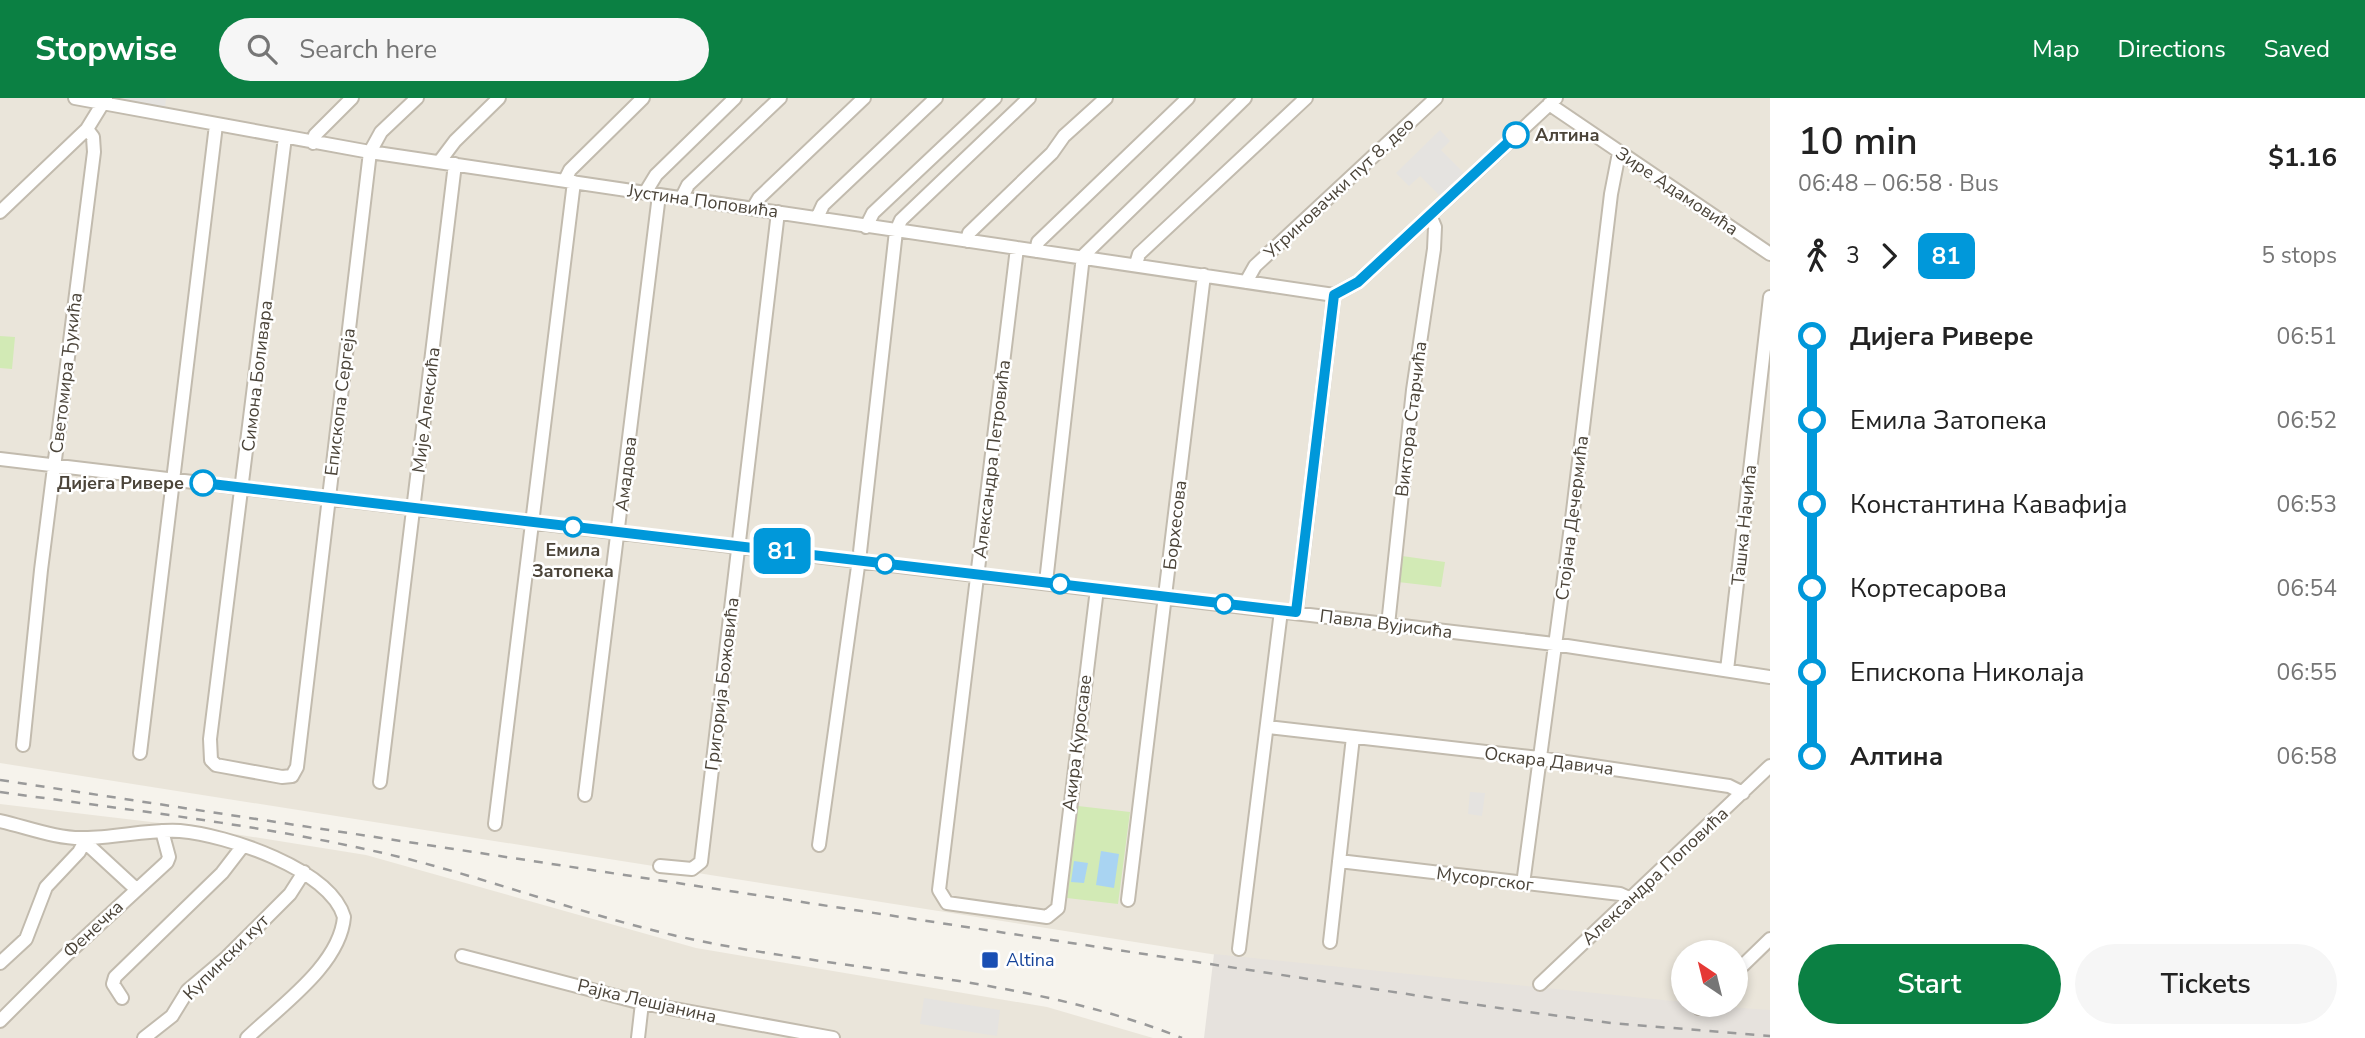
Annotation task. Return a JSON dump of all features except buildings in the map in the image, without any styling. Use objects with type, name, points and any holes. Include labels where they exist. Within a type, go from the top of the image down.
[{"type":"street","name":"Јустина Поповића","points":[[75,98],[105,100],[216,125],[370,152],[1334,295]]},
{"type":"street","points":[[313,143],[315,135],[352,98]]},
{"type":"street","points":[[370,152],[381,132],[417,98]]},
{"type":"street","points":[[440,161],[447,149],[499,98]]},
{"type":"street","points":[[495,824],[533,522],[570,170],[643,98]]},
{"type":"street","points":[[645,193],[656,174],[735,98]]},
{"type":"street","points":[[682,197],[688,185],[780,98]]},
{"type":"street","points":[[753,208],[759,198],[864,98]]},
{"type":"street","points":[[817,218],[822,205],[936,98]]},
{"type":"street","points":[[866,226],[873,214],[995,98]]},
{"type":"street","points":[[819,845],[858,561],[896,231],[901,220],[1029,98]]},
{"type":"street","points":[[967,241],[969,233],[1106,98]]},
{"type":"street","points":[[1036,251],[1038,242],[1188,98]]},
{"type":"street","points":[[1046,582],[1083,256],[1245,98]]},
{"type":"street","points":[[1136,264],[1139,254],[1306,98]]},
{"type":"street","name":"Угриновачки пут 8. део","points":[[1247,282],[1255,266],[1436,98]]},
{"type":"street","points":[[0,212],[88,128],[105,100]]},
{"type":"street","points":[[1296,612],[1334,295],[1358,282],[1553,101]]},
{"type":"street","name":"Зире Адамовића","points":[[1553,101],[1619,153],[1770,254]]},
{"type":"street","points":[[140,753],[216,125]]},
{"type":"street","name":"Светомира Ђукића","points":[[23,745],[93,152],[93,137],[88,128]]},
{"type":"street","name":"Симона Боливара","points":[[285,137],[210,739],[211,761],[216,765],[282,777],[292,776]]},
{"type":"street","name":"Епископа Сергеја","points":[[292,776],[297,767],[370,152]]},
{"type":"street","name":"Стојана Дечермића","points":[[1523,884],[1611,194],[1619,153]]},
{"type":"street","name":"Мије Алексића","points":[[380,782],[455,164]]},
{"type":"street","name":"Амадова","points":[[585,795],[659,195]]},
{"type":"street","name":"Григорија Божовића","points":[[660,866],[692,869],[701,862],[778,212]]},
{"type":"street","name":"Виктора Старчића","points":[[1388,625],[1413,390],[1434,249],[1435,227],[1430,215]]},
{"type":"street","name":"Александра Петровића","points":[[1017,248],[940,896],[947,903],[1047,917],[1058,908],[1059,897]]},
{"type":"street","name":"Борхесова","points":[[1129,900],[1204,275]]},
{"type":"street","name":"Ташка Начића","points":[[1727,670],[1770,297]]},
{"type":"street","name":"Павла Вујисића","points":[[0,459],[1296,612],[1554,644],[1770,677]]},
{"type":"street","name":"Акира Куросаве","points":[[1059,897],[1097,589]]},
{"type":"street","points":[[1239,950],[1281,611]]},
{"type":"street","name":"Оскара Давича","points":[[1268,727],[1539,758],[1729,786],[1742,793]]},
{"type":"street","points":[[1330,942],[1353,737]]},
{"type":"street","name":"Александра Поповића","points":[[1539,985],[1770,766]]},
{"type":"street","points":[[0,822],[85,841],[162,831],[194,834],[242,847],[304,872],[327,888],[344,917],[340,935],[326,963],[247,1038]]},
{"type":"street","name":"Фенечка","points":[[0,1021],[168,859],[162,831]]},
{"type":"street","points":[[85,841],[136,889]]},
{"type":"street","points":[[0,963],[26,939],[46,887],[85,841]]},
{"type":"street","points":[[122,998],[114,987],[114,977],[217,878],[242,847]]},
{"type":"street","name":"Мусоргског","points":[[1339,861],[1620,894],[1631,899]]},
{"type":"street","name":"Купински кут","points":[[144,1038],[172,1016],[188,990],[227,957],[290,894],[304,872]]},
{"type":"street","points":[[1748,960],[1770,939]]},
{"type":"street","name":"Рајка Лешјанина","points":[[463,956],[642,1003],[833,1038]]},
{"type":"street","points":[[638,1038],[642,1003]]},
{"type":"shaded area","name":"Altina","points":[[0,98],[1770,98],[1770,1022],[1728,1017],[1748,1017],[1748,940],[1671,940],[1671,1010],[1249,960],[0,763]]},
{"type":"shaded area","points":[[123,98],[166,98],[165,108],[126,100]]},
{"type":"shaded area","points":[[1440,130],[1450,141],[1441,150],[1464,173],[1440,196],[1420,176],[1409,186],[1396,173]]},
{"type":"shaded area","points":[[1470,792],[1485,793],[1482,816],[1468,814]]},
{"type":"shaded area","points":[[0,804],[185,826],[366,855],[696,948],[1047,1007],[1153,1038],[0,1038]]},
{"type":"shaded area","points":[[1214,954],[1671,1001],[1671,1017],[1748,1017],[1748,1008],[1770,1010],[1770,1038],[1204,1038]]},
{"type":"shaded area","points":[[924,998],[1000,1010],[997,1036],[920,1024]]},
{"type":"green space","points":[[0,336],[15,337],[12,369],[0,368]]},
{"type":"green space","points":[[1402,556],[1445,562],[1441,587],[1398,582]]},
{"type":"green space","points":[[1078,806],[1130,812],[1118,904],[1067,898]]},
{"type":"water","points":[[1101,851],[1119,854],[1114,888],[1096,885]]},
{"type":"water","points":[[1074,861],[1088,863],[1084,883],[1071,882]]},
{"type":"railway","points":[[0,780],[1499,1008],[1611,1023],[1770,1036]]},
{"type":"railway","points":[[0,792],[205,820],[358,847],[445,869],[663,933],[760,952],[1004,989],[1124,1018],[1182,1038]]},
{"type":"bus line","name":"81","points":[[203,483],[1296,612],[1334,295],[1344,292],[1358,282],[1516,135]]},
{"type":"place","name":"Алтина","points":[[1516,135]]},
{"type":"place","name":"Дијега Ривере","points":[[203,483]]},
{"type":"place","name":"Емила Затопека","points":[[573,527]]},
{"type":"place","name":"Altina","points":[[990,960]]}]
